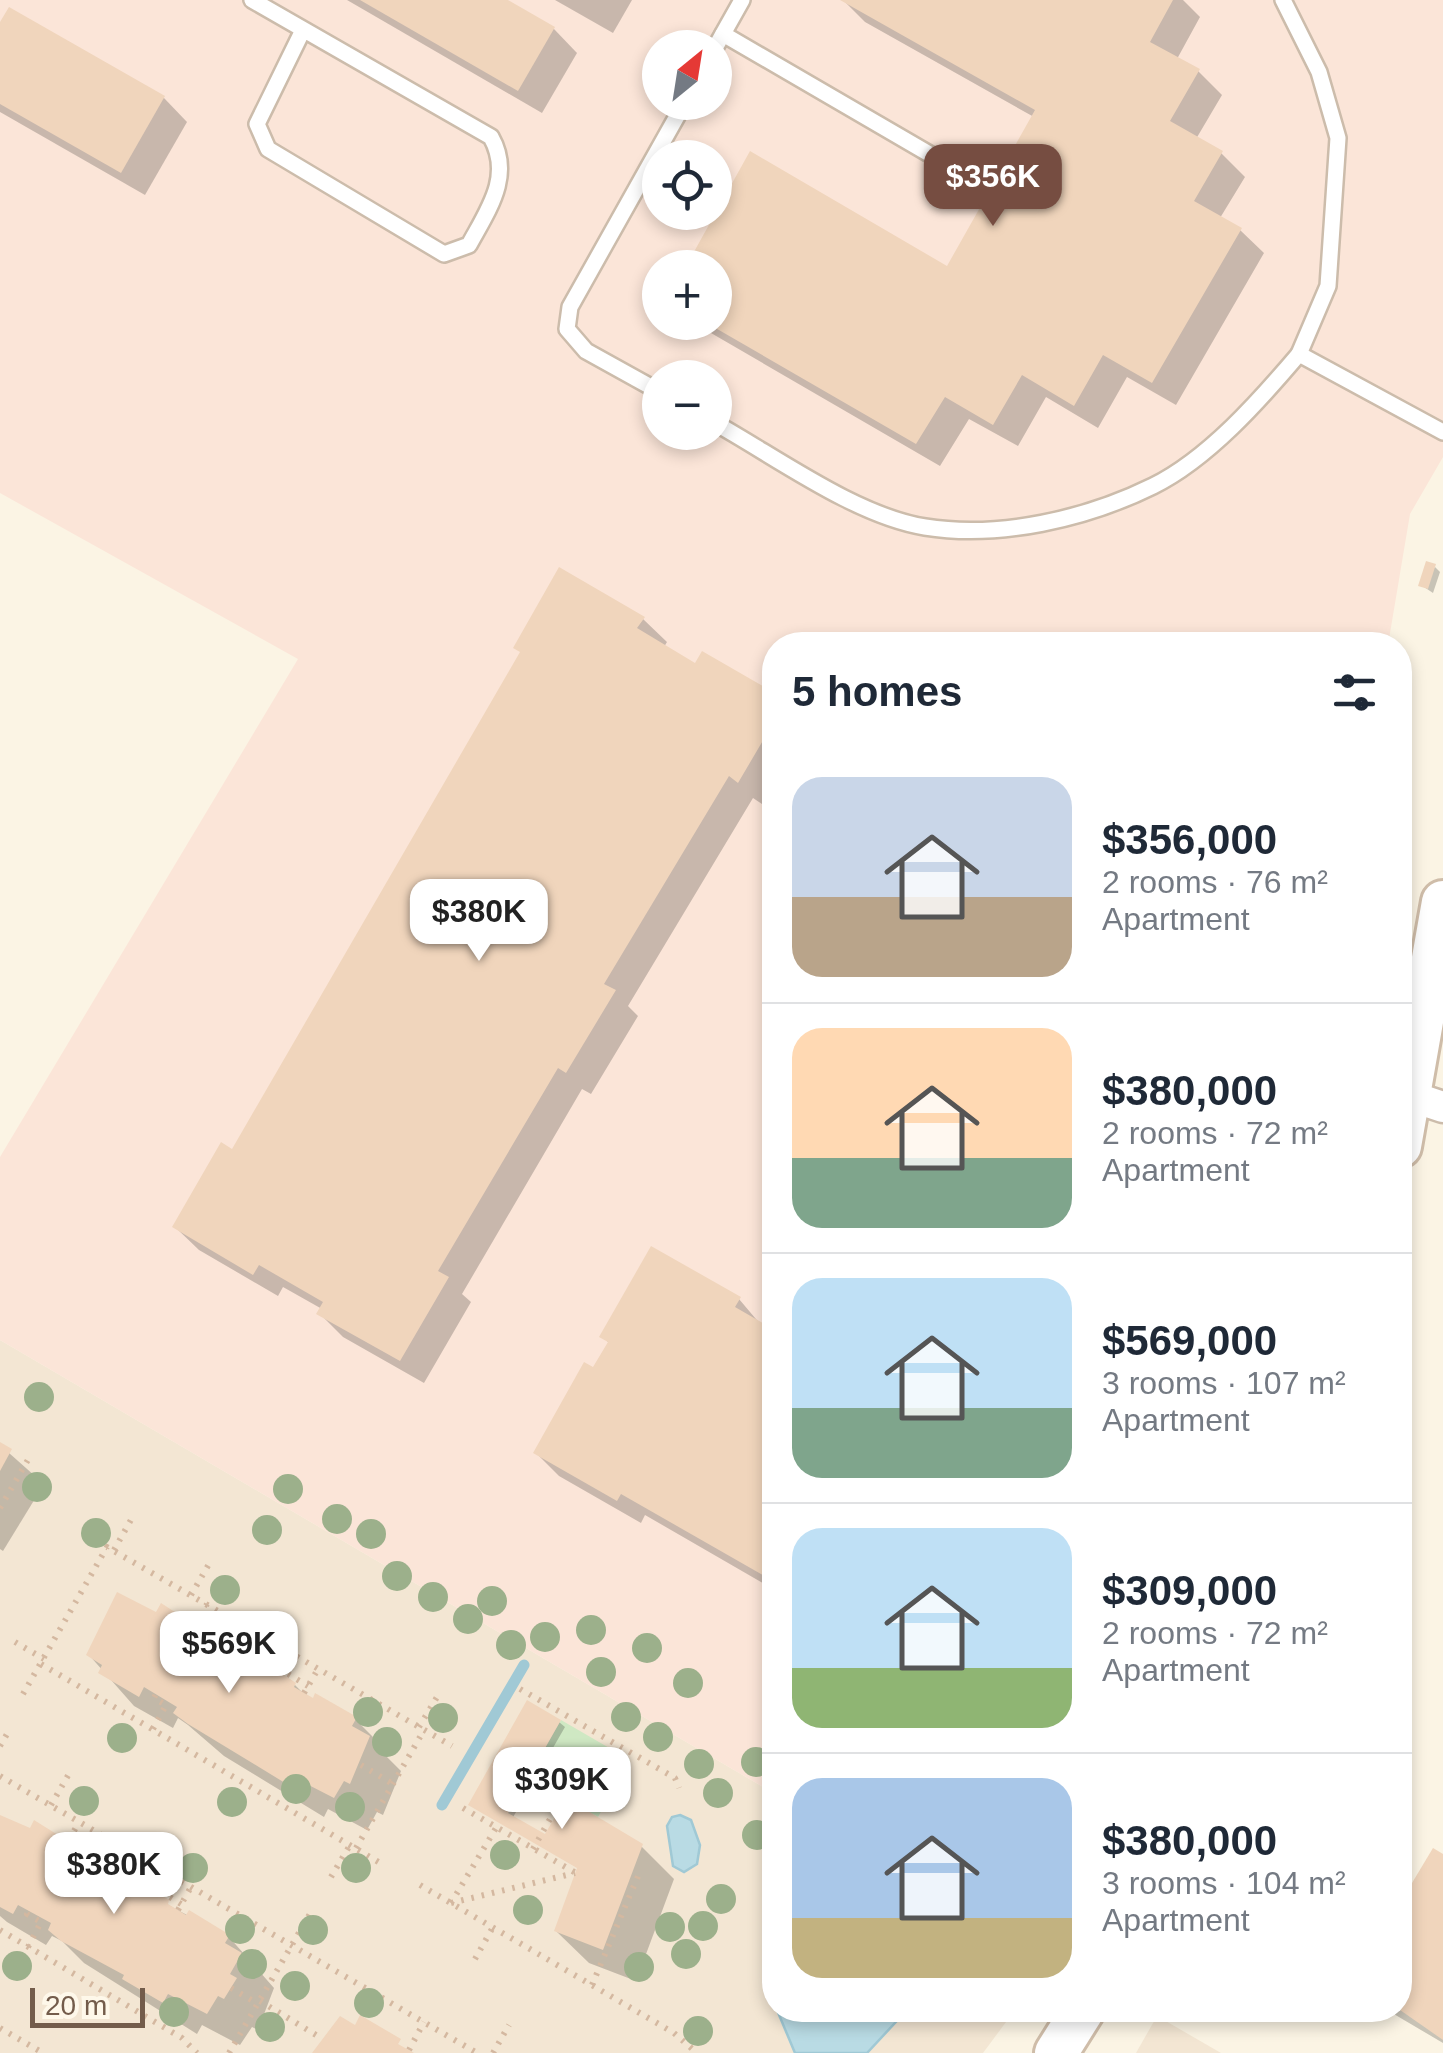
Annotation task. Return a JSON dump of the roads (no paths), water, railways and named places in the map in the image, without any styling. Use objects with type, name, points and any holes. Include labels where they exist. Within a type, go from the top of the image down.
[{"type":"main road","points":[[1412,1124],[1425,1101],[1443,902]]},
{"type":"main road","points":[[1056,2053],[1075,2022]]},
{"type":"lane","points":[[252,0],[491,137],[502,156],[498,189],[469,246],[444,254],[268,149],[256,124],[303,30]]},
{"type":"lane","points":[[725,30],[742,0]]},
{"type":"lane","points":[[732,433],[870,510],[925,527],[1026,528],[1155,485],[1253,408],[1299,354],[1328,286],[1338,138],[1319,72],[1283,0]]},
{"type":"lane","points":[[732,48],[962,173]]},
{"type":"lane","points":[[642,382],[586,351],[567,329],[570,308],[675,120]]},
{"type":"lane","points":[[1299,354],[1443,432]]},
{"type":"water","points":[[680,1815],[691,1820],[700,1845],[697,1864],[684,1872],[673,1866],[667,1826],[672,1817]]},
{"type":"water","points":[[782,2022],[896,2022],[867,2053],[795,2053]]},
{"type":"waterway","points":[[442,1805],[524,1665]]}]
